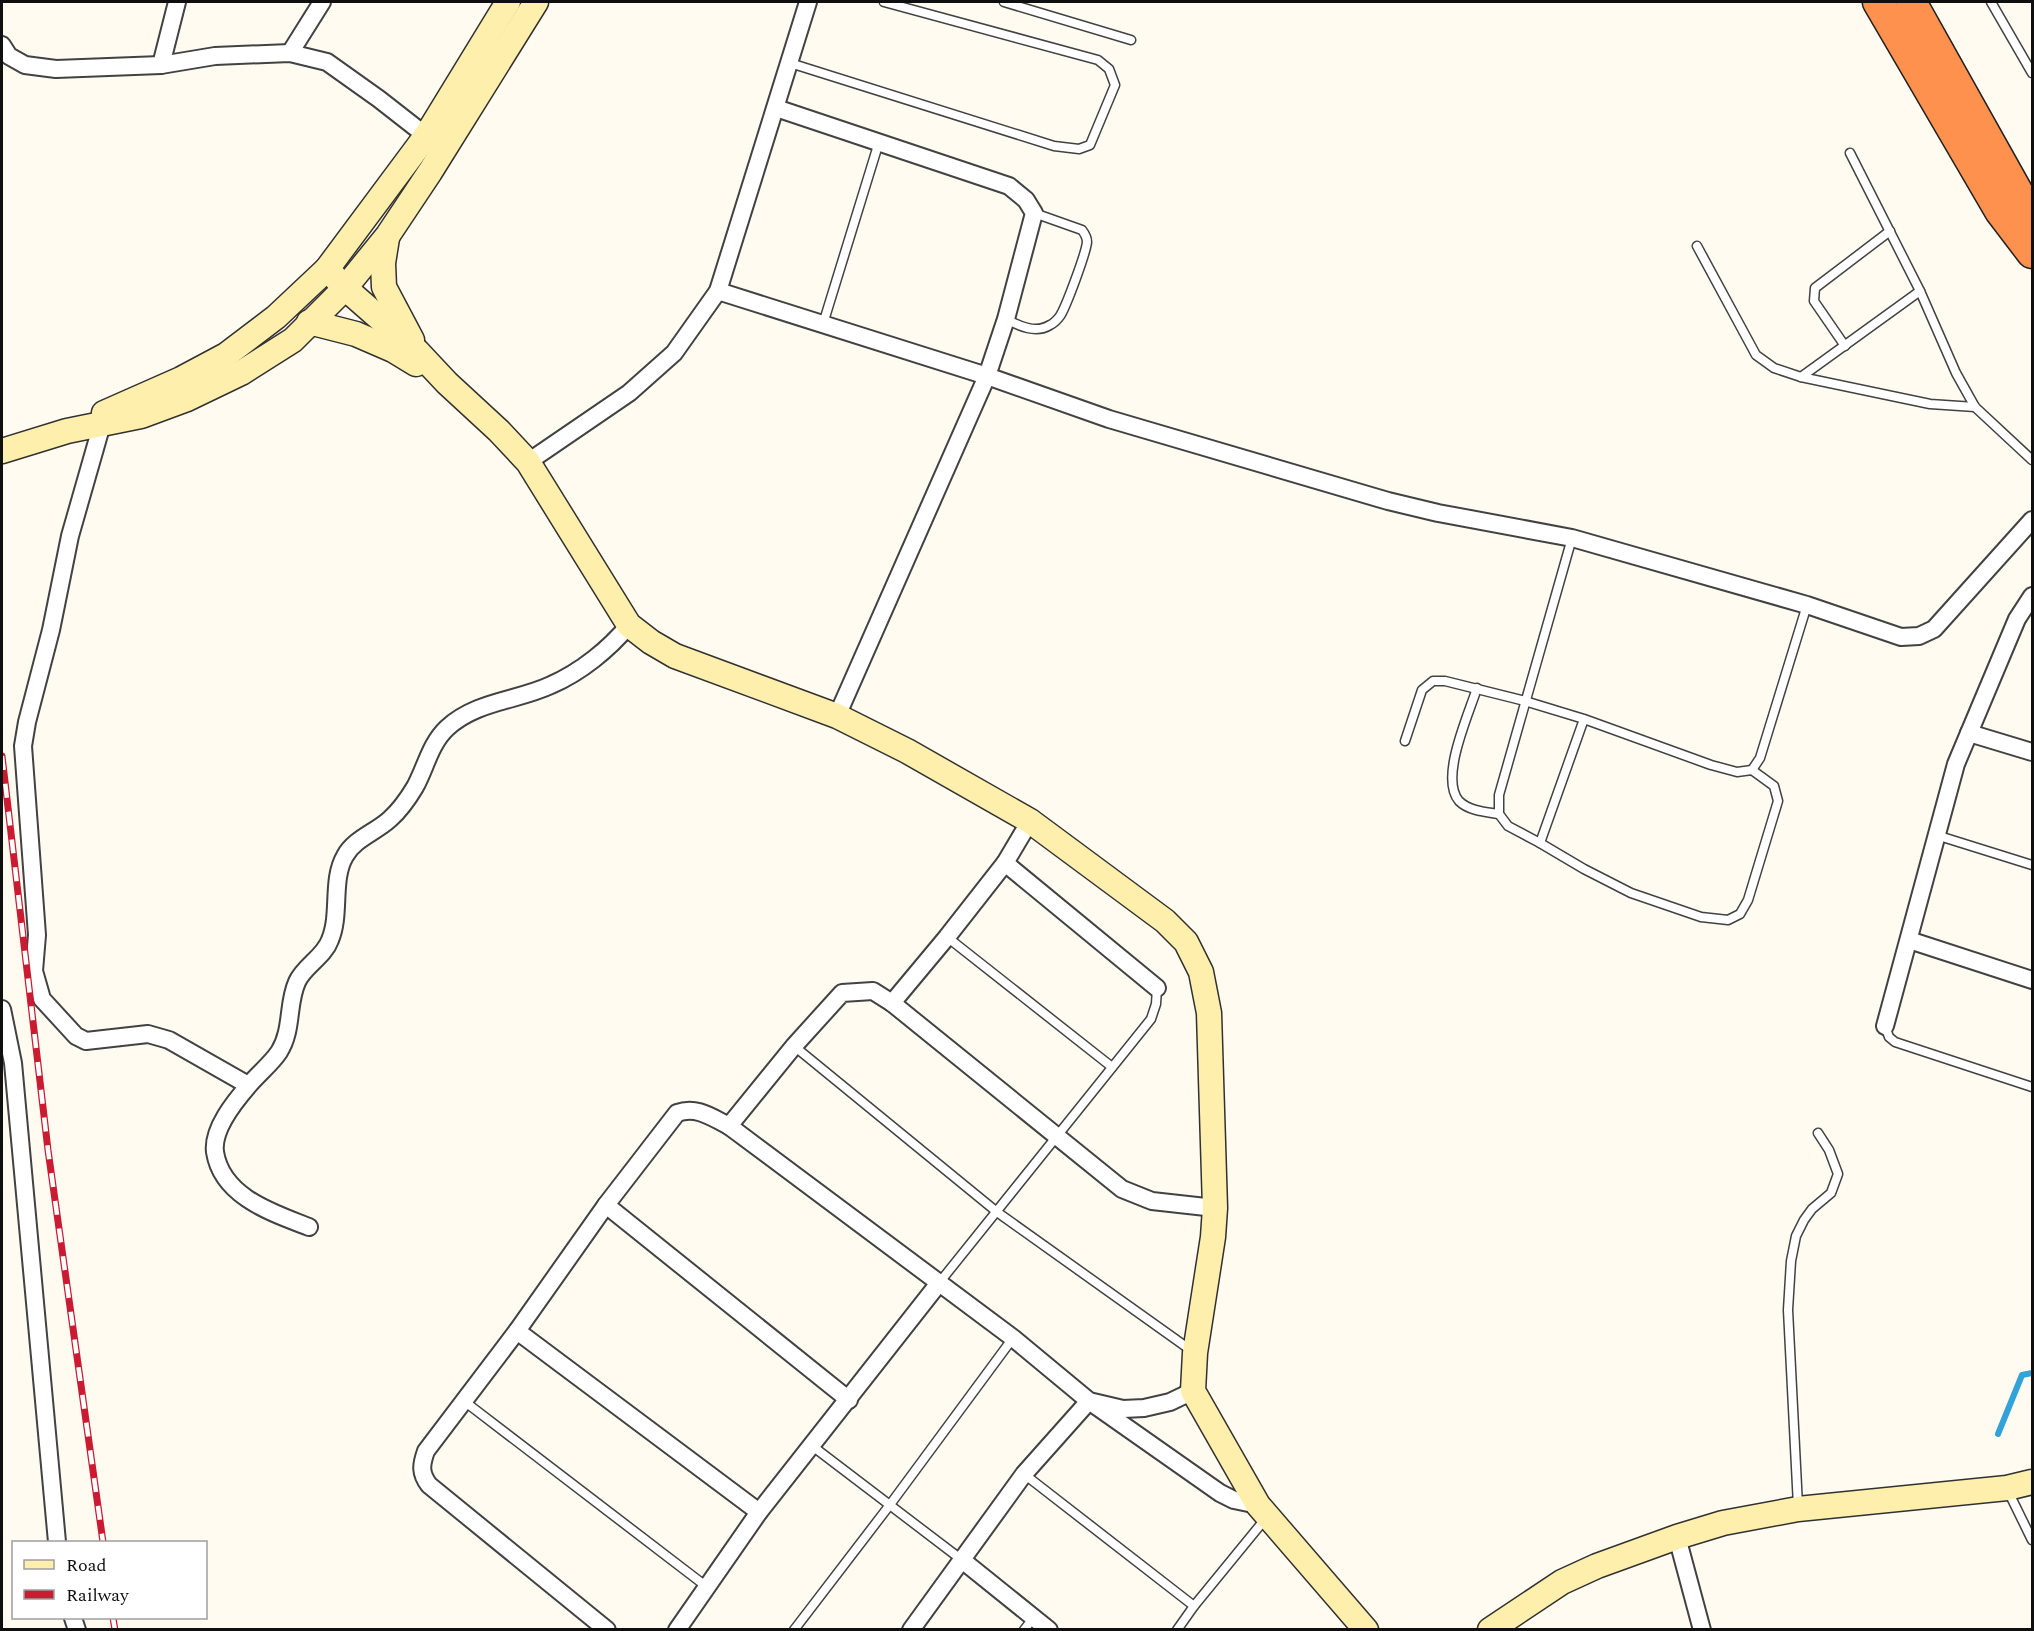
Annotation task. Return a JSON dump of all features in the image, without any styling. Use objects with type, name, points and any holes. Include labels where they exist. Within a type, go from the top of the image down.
[{"type":"highway","points":[[1878,2],[2000,211],[2032,253]]},
{"type":"highway","points":[[1911,2],[2019,186],[2032,226]]},
{"type":"main road","points":[[103,419],[141,416],[187,399],[241,373],[293,340],[345,288],[388,235],[508,2]]},
{"type":"main road","points":[[2,451],[103,419],[226,355],[276,317],[327,269],[435,143],[536,2]]},
{"type":"main road","points":[[388,235],[383,263],[384,287],[417,351]]},
{"type":"main road","points":[[327,269],[345,288],[417,351],[528,462],[629,625],[651,642],[675,656],[837,716],[907,751],[1030,821],[1165,921],[1186,942],[1201,972],[1209,1013],[1215,1208],[1213,1238],[1195,1353],[1193,1391],[1262,1511],[1366,1629]]},
{"type":"main road","points":[[309,322],[356,334],[375,342],[447,383]]},
{"type":"main road","points":[[1490,1629],[1562,1582],[1597,1566],[1723,1523],[1798,1509],[2007,1488],[2032,1482]]},
{"type":"street","points":[[161,65],[177,2]]},
{"type":"street","points":[[291,53],[322,2]]},
{"type":"street","points":[[528,462],[629,393],[674,353],[718,291],[808,2]]},
{"type":"street","points":[[2,45],[9,56],[25,65],[68,69],[161,65],[215,56],[291,53],[327,62],[435,143]]},
{"type":"street","points":[[776,108],[1009,186],[1026,200],[1034,213],[1006,319],[987,376],[837,716]]},
{"type":"street","points":[[718,291],[987,376],[1109,419],[1388,501],[1438,513],[1572,538],[1807,605],[1900,637],[1919,636],[1934,629],[2032,520]]},
{"type":"street","points":[[103,419],[70,536],[51,630],[23,746],[37,935],[34,971],[42,999],[76,1036],[86,1041],[148,1034],[169,1040],[248,1085]]},
{"type":"street","points":[[1885,1026],[1956,764],[2017,619],[2031,601]]},
{"type":"street","points":[[309,1227],[261,1208],[240,1193],[221,1172],[215,1151],[216,1137],[231,1108],[248,1085],[279,1053],[287,1036],[293,992],[298,980],[330,942],[344,856],[352,846],[391,819],[415,787],[432,748],[447,728],[475,709],[551,685],[579,669],[613,644],[629,625]]},
{"type":"street","points":[[1969,733],[2032,752]]},
{"type":"street","points":[[891,1003],[1005,863],[1030,821]]},
{"type":"street","points":[[1005,863],[1157,988]]},
{"type":"street","points":[[1909,940],[2032,980]]},
{"type":"street","points":[[729,1126],[794,1046],[842,993],[873,991],[891,1003],[1122,1189],[1152,1202],[1215,1208]]},
{"type":"street","points":[[2,1009],[13,1063],[57,1541]]},
{"type":"street","points":[[600,1628],[429,1485],[423,1476],[421,1463],[426,1450],[518,1331],[606,1205],[677,1113],[687,1110],[697,1110],[729,1126],[1013,1338],[1089,1401],[1220,1493],[1262,1511]]},
{"type":"street","points":[[606,1205],[849,1400]]},
{"type":"street","points":[[677,1629],[759,1512],[939,1283]]},
{"type":"street","points":[[518,1331],[759,1512]]},
{"type":"street","points":[[1089,1401],[1123,1409],[1144,1408],[1170,1402],[1193,1391]]},
{"type":"street","points":[[910,1629],[1023,1474],[1089,1401]]},
{"type":"street","points":[[1677,1537],[1702,1629]]},
{"type":"street","points":[[962,1560],[1029,1623],[1049,1629]]},
{"type":"lane","points":[[789,63],[1054,146],[1079,149],[1090,145],[1115,85],[1109,69],[1098,60],[884,2]]},
{"type":"lane","points":[[1004,2],[1131,40]]},
{"type":"lane","points":[[1991,2],[2032,73]]},
{"type":"lane","points":[[823,324],[880,141]]},
{"type":"lane","points":[[1850,153],[1920,291],[1956,373],[1974,407],[2032,460]]},
{"type":"lane","points":[[1006,319],[1022,327],[1034,329],[1048,327],[1060,317],[1084,257],[1087,243],[1086,235],[1082,230],[1034,213]]},
{"type":"lane","points":[[1845,346],[1814,301],[1815,288],[1890,231]]},
{"type":"lane","points":[[1697,246],[1755,355],[1774,368],[1801,377],[1930,405],[1974,407]]},
{"type":"lane","points":[[1801,377],[1920,291]]},
{"type":"lane","points":[[1498,814],[1499,795],[1572,538]]},
{"type":"lane","points":[[1752,770],[1760,758],[1807,605]]},
{"type":"lane","points":[[1405,741],[1422,690],[1433,681],[1445,681],[1477,688],[1525,701],[1584,719],[1711,765],[1737,772],[1752,770],[1774,786],[1778,801],[1748,900],[1740,914],[1728,920],[1701,917],[1631,893],[1508,826],[1498,814],[1473,810],[1458,800],[1452,782],[1453,760],[1477,688]]},
{"type":"lane","points":[[1540,843],[1584,719]]},
{"type":"lane","points":[[1936,835],[2032,865]]},
{"type":"lane","points":[[947,937],[1112,1066]]},
{"type":"lane","points":[[939,1283],[1151,1019],[1156,1004],[1157,988]]},
{"type":"lane","points":[[1885,1026],[1889,1036],[1895,1042],[2032,1087]]},
{"type":"lane","points":[[794,1046],[997,1212],[1195,1353]]},
{"type":"lane","points":[[1798,1509],[1788,1310],[1791,1261],[1796,1236],[1804,1220],[1831,1192],[1838,1174],[1829,1150],[1818,1133]]},
{"type":"lane","points":[[794,1629],[889,1506],[1013,1338]]},
{"type":"lane","points":[[464,1401],[707,1587]]},
{"type":"lane","points":[[811,1445],[962,1560]]},
{"type":"lane","points":[[1023,1474],[1194,1606]]},
{"type":"lane","points":[[2007,1488],[2032,1540]]},
{"type":"lane","points":[[1177,1629],[1262,1511]]},
{"type":"waterway","points":[[1998,1434],[2022,1375],[2032,1373]]},
{"type":"railway","points":[[2,756],[48,1150],[103,1541]]},
{"type":"railway","points":[[113,1619],[115,1630]]}]
